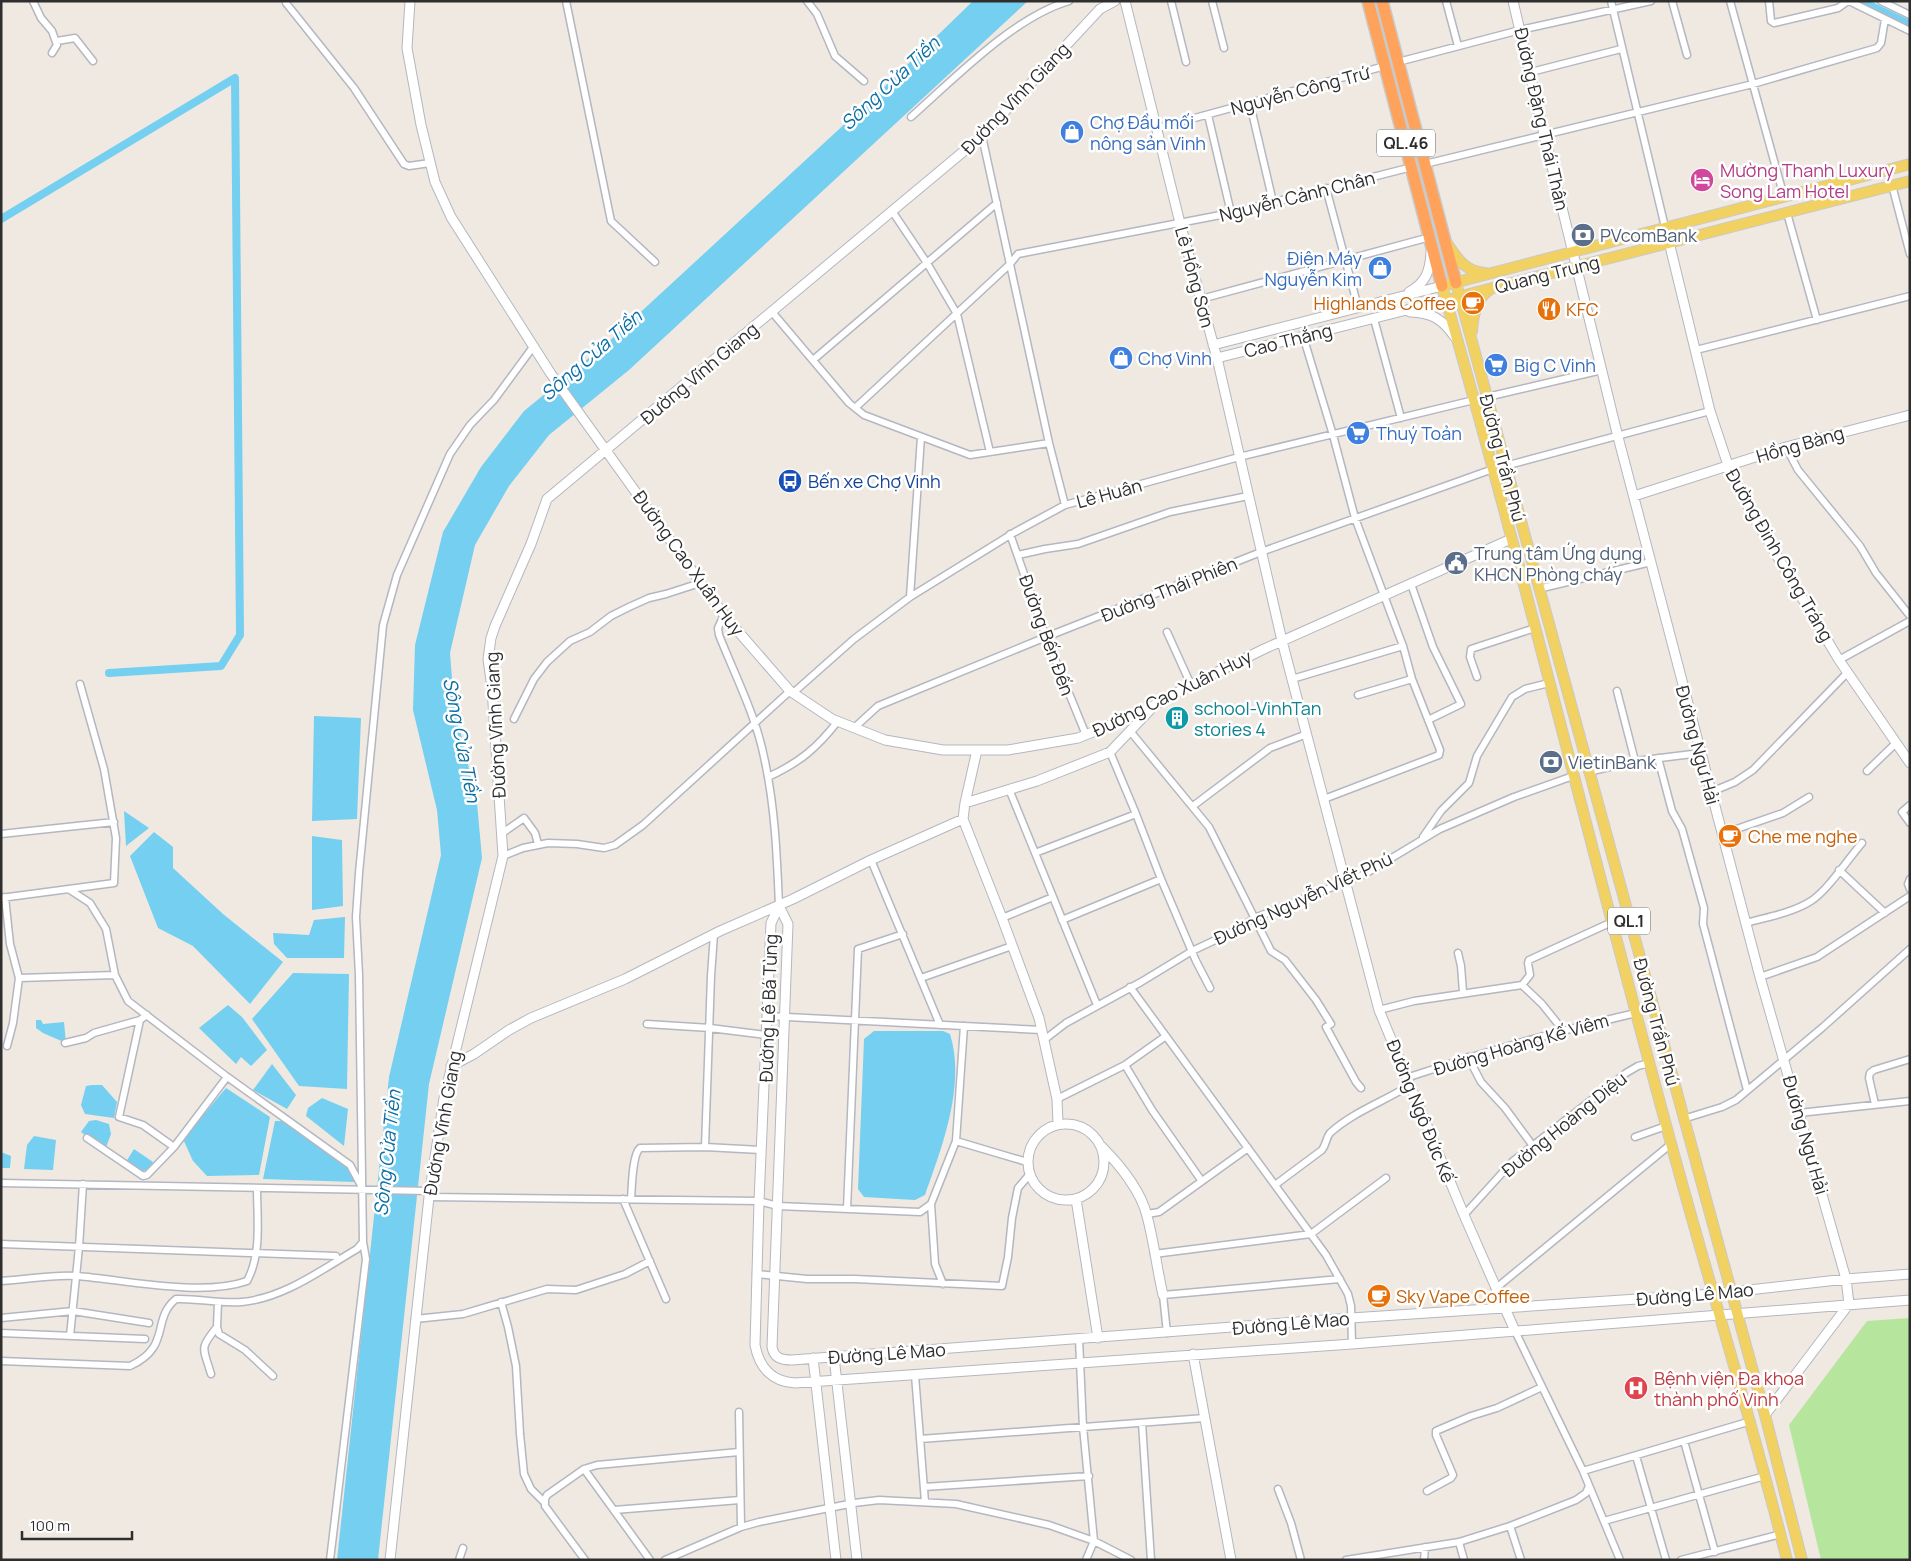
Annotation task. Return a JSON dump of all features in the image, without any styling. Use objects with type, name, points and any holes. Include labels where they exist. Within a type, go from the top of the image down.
[{"type":"highway","name":"QL.46","points":[[1368,1],[1442,286]]},
{"type":"highway","name":"QL.46","points":[[1382,1],[1456,282]]},
{"type":"main road","points":[[1385,66],[1398,62]]},
{"type":"main road","points":[[1412,167],[1425,164]]},
{"type":"main road","name":"Quang Trung","points":[[1442,286],[1910,164]]},
{"type":"main road","name":"Quang Trung","points":[[1446,300],[1910,181]]},
{"type":"main road","points":[[1784,197],[1787,213]]},
{"type":"main road","points":[[1665,227],[1669,242]]},
{"type":"main road","points":[[1445,239],[1457,257],[1470,270],[1494,273]]},
{"type":"main road","name":"Đường Trần Phú","points":[[1456,282],[1538,589],[1765,1415],[1802,1560]]},
{"type":"main road","name":"Đường Trần Phú","points":[[1442,286],[1512,539],[1666,1126],[1751,1421],[1787,1560]]},
{"type":"main road","points":[[1471,337],[1472,321],[1478,304],[1486,292],[1497,286]]},
{"type":"main road","points":[[1474,400],[1486,397]]},
{"type":"main road","points":[[1493,469],[1505,466]]},
{"type":"main road","points":[[1512,539],[1524,536]]},
{"type":"main road","points":[[1573,776],[1588,772]]},
{"type":"main road","points":[[1612,922],[1628,918]]},
{"type":"main road","points":[[1642,1035],[1659,1030]]},
{"type":"street","points":[[33,1],[41,18],[52,31],[57,41],[57,45],[52,53]]},
{"type":"street","name":"Đường Cao Xuân Huy","points":[[410,1],[407,48],[420,125],[436,182],[451,217],[551,374],[724,616],[791,692],[832,719],[885,740],[943,750],[1008,750],[1078,738],[1153,706],[1191,685],[1282,641],[1512,539]]},
{"type":"street","points":[[566,1],[611,221],[655,262]]},
{"type":"street","points":[[807,1],[816,14],[835,56],[864,81]]},
{"type":"street","points":[[912,117],[988,49],[1022,24],[1054,6],[1070,1]]},
{"type":"street","name":"Đường Vĩnh Giang","points":[[390,1560],[429,1194],[444,1098],[502,856],[492,688],[488,659],[490,638],[531,544],[548,499],[562,485],[607,450],[982,136],[1099,5],[1115,1]]},
{"type":"street","name":"Lê Hồng Sơn","points":[[1126,1],[1180,223],[1217,358],[1282,641]]},
{"type":"street","points":[[1171,1],[1186,62]]},
{"type":"street","points":[[1212,1],[1224,48]]},
{"type":"street","points":[[1446,1],[1458,46]]},
{"type":"street","name":"Đường Đặng Thái Thân","points":[[1513,1],[1577,266]]},
{"type":"street","points":[[1611,1],[1665,227]]},
{"type":"street","points":[[1398,62],[1520,30],[1650,1]]},
{"type":"street","points":[[1672,1],[1687,55]]},
{"type":"street","points":[[1730,1],[1784,197]]},
{"type":"street","points":[[1769,1],[1771,21],[1774,23],[1838,8],[1849,1],[1910,31]]},
{"type":"street","points":[[1881,1],[1910,15]]},
{"type":"street","points":[[286,4],[354,88],[404,164],[409,166],[430,163]]},
{"type":"street","points":[[1425,164],[1753,84],[1878,47],[1881,43],[1885,18]]},
{"type":"street","points":[[57,41],[75,38],[93,61]]},
{"type":"street","points":[[1530,72],[1621,49]]},
{"type":"street","name":"Nguyễn Công Trứ","points":[[1158,128],[1385,66]]},
{"type":"street","points":[[1250,104],[1273,202]]},
{"type":"street","points":[[1208,115],[1230,213]]},
{"type":"street","points":[[982,136],[1049,443],[1065,505]]},
{"type":"street","name":"Nguyễn Cảnh Chân","points":[[855,408],[1010,264],[1016,255],[1230,213],[1412,167]]},
{"type":"street","points":[[1892,185],[1910,254]]},
{"type":"street","points":[[1326,188],[1358,307]]},
{"type":"street","points":[[812,360],[997,203]]},
{"type":"street","points":[[892,211],[927,263],[957,314],[990,452]]},
{"type":"street","points":[[1787,213],[1817,320]]},
{"type":"street","points":[[1201,299],[1345,260],[1431,240],[1430,267],[1426,278],[1414,290],[1398,298]]},
{"type":"street","name":"Đường Đinh Công Tráng","points":[[1669,242],[1710,411],[1728,464],[1748,507],[1839,660],[1910,763]]},
{"type":"street","name":"Đường Ngư Hải","points":[[1577,266],[1618,436],[1700,753],[1760,977],[1846,1279],[1849,1304]]},
{"type":"street","points":[[1213,345],[1442,286]]},
{"type":"street","points":[[1696,350],[1910,296]]},
{"type":"street","points":[[1398,298],[1401,312],[1429,314],[1441,320],[1458,340]]},
{"type":"street","name":"Cao Thắng","points":[[1217,358],[1446,300]]},
{"type":"street","points":[[772,312],[812,360],[855,408],[864,415],[970,455],[1049,443]]},
{"type":"street","points":[[1374,319],[1401,418]]},
{"type":"street","points":[[1299,322],[1333,435],[1355,518],[1385,595],[1403,646],[1412,679],[1440,750],[1439,755],[1324,800]]},
{"type":"street","points":[[330,1560],[366,1259],[363,1242],[364,1190],[356,917],[383,625],[397,574],[450,454],[470,425],[494,400],[533,347]]},
{"type":"street","points":[[1486,397],[1602,370]]},
{"type":"street","name":"Lê Huân","points":[[502,856],[538,844],[578,844],[604,848],[614,845],[643,825],[754,723],[854,639],[910,597],[1010,534],[1065,505],[1239,457],[1474,400]]},
{"type":"street","points":[[1505,466],[1710,411]]},
{"type":"street","name":"Hồng Bàng","points":[[1634,496],[1728,464],[1910,415]]},
{"type":"street","points":[[910,597],[922,437]]},
{"type":"street","points":[[1786,447],[1798,470],[1860,546],[1876,573],[1910,616]]},
{"type":"street","name":"Đường Thái Phiên","points":[[854,728],[878,706],[1046,637],[1261,552],[1493,469]]},
{"type":"street","points":[[1018,556],[1050,548],[1078,544],[1170,512],[1248,496]]},
{"type":"street","name":"Đường Bến Đến","points":[[1010,534],[1046,637],[1086,735]]},
{"type":"street","points":[[1538,589],[1651,562]]},
{"type":"street","points":[[514,719],[534,679],[547,662],[570,641],[580,638],[611,616],[649,598],[700,583]]},
{"type":"street","points":[[1411,584],[1433,647],[1461,704],[1428,720]]},
{"type":"street","points":[[724,616],[718,628],[719,634],[754,723],[768,777],[775,836],[778,906]]},
{"type":"street","points":[[1839,660],[1910,621]]},
{"type":"street","points":[[1476,677],[1470,657],[1471,650],[1535,628]]},
{"type":"street","points":[[1167,632],[1191,685]]},
{"type":"street","name":"Đường Ngô Đức Kế","points":[[1282,641],[1379,1010],[1495,1289],[1583,1471],[1620,1560]]},
{"type":"street","points":[[1292,679],[1403,646]]},
{"type":"street","points":[[1711,792],[1735,782],[1753,770],[1848,672]]},
{"type":"street","points":[[1358,695],[1412,679]]},
{"type":"street","points":[[1420,840],[1441,812],[1469,783],[1477,756],[1512,697],[1525,689],[1550,683]]},
{"type":"street","points":[[7,1046],[13,1023],[20,978],[10,944],[3,898],[114,883],[116,838],[114,822],[104,769],[80,684]]},
{"type":"street","points":[[1617,691],[1635,761]]},
{"type":"street","points":[[965,802],[1037,781],[1110,752],[1153,706]]},
{"type":"street","points":[[768,777],[790,767],[812,751],[838,721]]},
{"type":"street","points":[[1130,731],[1209,827],[1271,951],[1285,960],[1321,1008],[1331,1024],[1326,1027],[1361,1088]]},
{"type":"street","points":[[1193,806],[1270,748],[1307,734]]},
{"type":"street","points":[[1866,771],[1896,743]]},
{"type":"street","points":[[977,750],[965,802],[963,820],[1039,1018],[1057,1099],[1058,1124]]},
{"type":"street","points":[[1110,752],[1161,879],[1210,988]]},
{"type":"street","points":[[1588,772],[1635,761],[1700,753]]},
{"type":"street","points":[[1658,758],[1672,811],[1682,829],[1704,908],[1703,924],[1747,1090]]},
{"type":"street","name":"Đường Nguyễn Viết Phú","points":[[1044,1040],[1066,1023],[1254,918],[1365,874],[1440,829],[1514,797],[1573,776]]},
{"type":"street","points":[[1009,789],[1097,1005]]},
{"type":"street","points":[[1722,834],[1783,813],[1809,797]]},
{"type":"street","points":[[1910,805],[1902,812],[1910,823]]},
{"type":"street","points":[[1035,853],[1136,814]]},
{"type":"street","points":[[501,834],[524,818],[535,832],[538,844]]},
{"type":"street","points":[[451,1066],[474,1054],[531,1018],[625,979],[714,934],[778,906],[871,860],[963,820]]},
{"type":"street","points":[[1,834],[114,822]]},
{"type":"street","points":[[1746,923],[1803,906],[1816,898],[1862,843]]},
{"type":"street","points":[[871,860],[940,1025]]},
{"type":"street","points":[[1839,870],[1885,913]]},
{"type":"street","points":[[1062,920],[1161,879]]},
{"type":"street","points":[[1910,879],[1908,884],[1910,889]]},
{"type":"street","points":[[70,890],[90,904],[106,929],[115,975],[128,1001],[227,1077],[350,1165],[364,1190]]},
{"type":"street","points":[[1760,977],[1818,957],[1910,896]]},
{"type":"street","points":[[1002,918],[1053,897]]},
{"type":"street","name":"Đường Lê Bá Tùng","points":[[778,906],[771,924],[756,1274],[755,1345],[759,1360],[766,1371],[780,1381],[795,1384]]},
{"type":"street","name":"Đường Lê Bá Tùng","points":[[778,906],[788,924],[772,1347],[777,1357],[783,1360],[792,1360]]},
{"type":"street","points":[[1379,1010],[1414,1000],[1522,985],[1530,975],[1529,960],[1612,922]]},
{"type":"street","points":[[704,1148],[714,934]]},
{"type":"street","points":[[846,1209],[858,949],[903,934]]},
{"type":"street","points":[[921,978],[1012,946]]},
{"type":"street","points":[[1683,1119],[1731,1104],[1823,1027],[1910,949]]},
{"type":"street","points":[[1458,953],[1463,992]]},
{"type":"street","points":[[20,978],[115,975]]},
{"type":"street","points":[[1522,985],[1542,1004],[1562,1029]]},
{"type":"street","points":[[1130,987],[1326,1255],[1348,1294],[1351,1306],[1352,1344]]},
{"type":"street","name":"Đường Hoàng Kế Viêm","points":[[1275,1185],[1322,1150],[1326,1145],[1328,1135],[1352,1116],[1369,1108],[1408,1081],[1468,1057],[1562,1029],[1636,1013]]},
{"type":"street","points":[[65,1043],[140,1020],[147,1015]]},
{"type":"street","points":[[767,1016],[1041,1030]]},
{"type":"street","points":[[140,1020],[120,1117],[143,1125],[174,1147]]},
{"type":"street","points":[[647,1024],[710,1028],[766,1035]]},
{"type":"street","points":[[943,1284],[935,1264],[931,1204],[956,1141],[964,1026]]},
{"type":"street","points":[[1057,1099],[1125,1065],[1166,1036]]},
{"type":"street","points":[[1468,1057],[1479,1080],[1505,1108],[1533,1146]]},
{"type":"street","points":[[1875,1104],[1869,1078],[1870,1073],[1874,1070],[1910,1059]]},
{"type":"street","name":"Đường Hoàng Diệu","points":[[1464,1215],[1509,1164],[1630,1070],[1650,1063]]},
{"type":"street","points":[[1125,1065],[1152,1110],[1201,1180]]},
{"type":"street","points":[[87,1138],[145,1176],[174,1147],[227,1077]]},
{"type":"street","points":[[1799,1112],[1910,1101]]},
{"type":"street","points":[[1100,1144],[1104,1155],[1104,1168],[1093,1190],[1083,1197],[1070,1201],[1057,1200],[1045,1195],[1035,1186],[1029,1175],[1027,1162],[1030,1149],[1036,1137],[1046,1129],[1058,1124],[1082,1127],[1092,1134],[1115,1159],[1134,1187],[1147,1214],[1163,1295],[1167,1333]]},
{"type":"street","points":[[1636,1137],[1666,1126]]},
{"type":"street","points":[[956,1141],[1027,1162]]},
{"type":"street","points":[[1495,1289],[1671,1144]]},
{"type":"street","points":[[631,1199],[635,1160],[639,1148],[761,1150]]},
{"type":"street","points":[[1147,1214],[1159,1212],[1248,1148]]},
{"type":"street","points":[[756,1274],[808,1279],[855,1279],[1002,1286],[1018,1188],[1029,1175]]},
{"type":"street","points":[[1154,1254],[1310,1234],[1386,1178]]},
{"type":"street","points":[[1,1183],[419,1191],[429,1194],[759,1201],[778,1206],[920,1212],[931,1204]]},
{"type":"street","points":[[70,1336],[83,1184]]},
{"type":"street","points":[[1,1281],[52,1275],[194,1288],[234,1286],[247,1281],[254,1270],[257,1188]]},
{"type":"street","points":[[623,1199],[666,1299]]},
{"type":"street","points":[[1076,1199],[1098,1338]]},
{"type":"street","points":[[1,1361],[130,1366],[144,1360],[156,1345],[168,1305],[176,1299],[191,1298],[218,1302],[248,1301],[289,1289],[357,1249],[363,1242]]},
{"type":"street","points":[[1,1244],[336,1256]]},
{"type":"street","points":[[415,1319],[454,1315],[546,1289],[576,1290],[626,1274],[650,1261]]},
{"type":"street","name":"Đường Lê Mao","points":[[792,1360],[1351,1318],[1713,1294],[1910,1274]]},
{"type":"street","points":[[1163,1295],[1340,1279]]},
{"type":"street","name":"Đường Lê Mao","points":[[795,1384],[1737,1315],[1910,1300]]},
{"type":"street","points":[[218,1302],[217,1327],[220,1336],[245,1350],[273,1376]]},
{"type":"street","points":[[501,1302],[516,1366],[524,1474],[531,1489],[545,1504],[585,1560]]},
{"type":"street","points":[[1765,1415],[1849,1304]]},
{"type":"street","points":[[1,1318],[73,1311],[149,1323]]},
{"type":"street","points":[[211,1374],[204,1344],[217,1327]]},
{"type":"street","points":[[1,1333],[145,1339]]},
{"type":"street","points":[[1079,1339],[1083,1427],[1094,1542],[1086,1560]]},
{"type":"street","points":[[1193,1354],[1231,1560]]},
{"type":"street","points":[[834,1357],[856,1560]]},
{"type":"street","points":[[813,1358],[836,1560]]},
{"type":"street","points":[[915,1375],[925,1502]]},
{"type":"street","points":[[1427,1491],[1451,1478],[1453,1475],[1436,1431],[1471,1416],[1497,1408],[1542,1387]]},
{"type":"street","points":[[739,1412],[741,1527]]},
{"type":"street","points":[[920,1439],[1205,1418]]},
{"type":"street","points":[[1583,1471],[1751,1421]]},
{"type":"street","points":[[1142,1423],[1151,1560]]},
{"type":"street","points":[[1684,1441],[1715,1552]]},
{"type":"street","points":[[545,1504],[547,1495],[584,1469],[603,1463],[739,1452]]},
{"type":"street","points":[[1636,1456],[1666,1560]]},
{"type":"street","points":[[584,1469],[650,1560]]},
{"type":"street","points":[[924,1487],[1089,1476]]},
{"type":"street","points":[[1604,1521],[1765,1476]]},
{"type":"street","points":[[1346,1560],[1459,1542],[1510,1526],[1576,1500],[1586,1493],[1589,1486]]},
{"type":"street","points":[[1278,1489],[1291,1523],[1301,1560]]},
{"type":"street","points":[[614,1510],[740,1500]]},
{"type":"street","points":[[665,1560],[741,1527],[778,1517],[850,1503],[879,1500],[956,1504],[1049,1525],[1094,1542],[1131,1560]]},
{"type":"street","points":[[1510,1526],[1521,1560]]},
{"type":"street","points":[[1681,1560],[1780,1534]]},
{"type":"street","points":[[1459,1542],[1464,1560]]},
{"type":"street","points":[[1424,1560],[1425,1547]]},
{"type":"street","points":[[459,1560],[463,1548]]},
{"type":"green space","points":[[1910,1318],[1910,1560],[1821,1560],[1789,1425],[1867,1321]]},
{"type":"water","name":"Sông Cửa Tiền","points":[[973,1],[1028,1],[629,370],[549,435],[509,486],[475,545],[450,653],[454,704],[477,803],[482,858],[429,1084],[378,1560],[337,1560],[389,1077],[441,855],[437,810],[413,710],[415,645],[443,532],[481,467],[524,411],[606,344],[875,96]]},
{"type":"water","points":[[1854,1],[1870,1],[1910,20],[1910,28]]},
{"type":"water","points":[[314,716],[361,718],[357,819],[312,821]]},
{"type":"water","points":[[124,811],[149,828],[126,846]]},
{"type":"water","points":[[154,832],[173,847],[173,868],[223,914],[283,962],[250,1004],[193,946],[158,928],[130,856]]},
{"type":"water","points":[[312,836],[342,840],[343,906],[312,910]]},
{"type":"water","points":[[345,917],[344,958],[287,958],[274,944],[273,933],[309,935],[314,920]]},
{"type":"water","points":[[293,973],[349,974],[347,1089],[299,1086],[252,1019]]},
{"type":"water","points":[[228,1005],[242,1017],[267,1050],[251,1066],[241,1057],[236,1064],[199,1028]]},
{"type":"water","points":[[36,1020],[41,1020],[43,1024],[64,1022],[66,1043],[36,1028]]},
{"type":"water","points":[[874,1031],[943,1031],[950,1034],[955,1074],[950,1116],[925,1195],[915,1200],[864,1197],[858,1189],[864,1039]]},
{"type":"water","points":[[272,1064],[296,1095],[287,1109],[253,1090]]},
{"type":"water","points":[[102,1085],[117,1102],[114,1118],[85,1114],[81,1105],[86,1086]]},
{"type":"water","points":[[226,1088],[270,1117],[259,1175],[207,1176],[193,1161],[183,1139]]},
{"type":"water","points":[[322,1098],[348,1109],[344,1146],[306,1116],[308,1108]]},
{"type":"water","points":[[96,1120],[109,1124],[111,1134],[105,1150],[81,1132],[89,1121]]},
{"type":"water","points":[[275,1121],[282,1121],[327,1150],[348,1167],[355,1182],[263,1179]]},
{"type":"water","points":[[34,1136],[56,1140],[53,1170],[24,1169],[27,1145]]},
{"type":"water","points":[[134,1149],[153,1162],[150,1169],[140,1171],[126,1162]]},
{"type":"water","points":[[1,1152],[11,1156],[10,1168],[1,1168]]},
{"type":"waterway","points":[[1,219],[235,78],[240,635],[221,666],[109,673]]},
{"type":"place","name":"Chợ Đầu mối nông sản Vinh","points":[[1072,132]]},
{"type":"place","name":"Mường Thanh Luxury Song Lam Hotel","points":[[1702,180]]},
{"type":"place","name":"PVcomBank","points":[[1583,235]]},
{"type":"place","name":"Điện Máy Nguyễn Kim","points":[[1380,268]]},
{"type":"place","name":"Highlands Coffee","points":[[1473,303]]},
{"type":"place","name":"KFC","points":[[1549,309]]},
{"type":"place","name":"Chợ Vinh","points":[[1121,358]]},
{"type":"place","name":"Big C Vinh","points":[[1496,365]]},
{"type":"place","name":"Thuý Toản","points":[[1358,433]]},
{"type":"place","name":"Bến xe Chợ Vinh","points":[[790,481]]},
{"type":"place","name":"Trung tâm Ứng dụng KHCN Phòng cháy","points":[[1456,563]]},
{"type":"place","name":"school-VinhTan stories 4","points":[[1177,718]]},
{"type":"place","name":"VietinBank","points":[[1551,762]]},
{"type":"place","name":"Che me nghe","points":[[1730,836]]},
{"type":"place","name":"Sky Vape Coffee","points":[[1379,1296]]},
{"type":"place","name":"Bệnh viện Đa khoa thành phố Vinh","points":[[1636,1388]]}]
